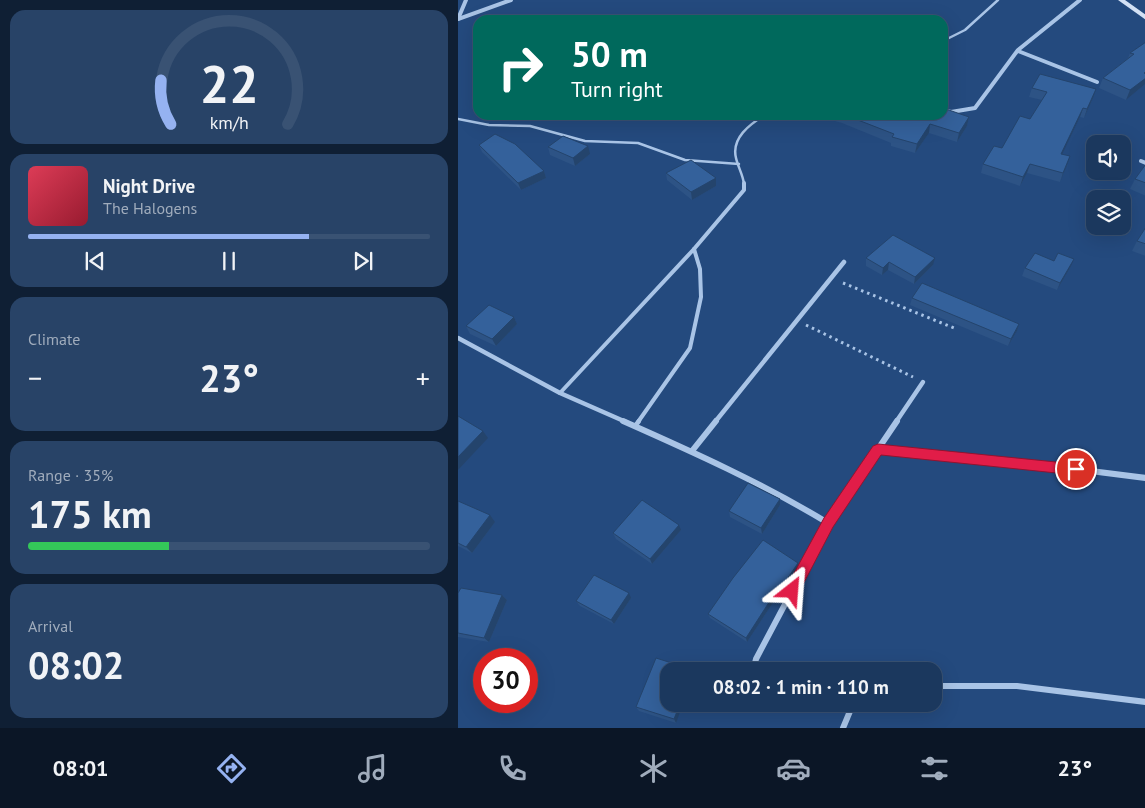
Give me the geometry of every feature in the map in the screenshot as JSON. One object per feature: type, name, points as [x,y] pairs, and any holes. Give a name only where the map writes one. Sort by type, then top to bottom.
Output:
[{"type":"street","points":[[458,19],[466,0]]},
{"type":"street","points":[[458,19],[512,0]]},
{"type":"street","points":[[948,111],[975,108],[1018,51],[1080,0]]},
{"type":"street","points":[[1121,0],[1146,18]]},
{"type":"street","points":[[1018,51],[1097,82]]},
{"type":"street","points":[[692,451],[844,262]]},
{"type":"street","points":[[458,338],[560,394],[692,451],[783,496],[828,522]]},
{"type":"street","points":[[755,662],[828,522],[923,382]]},
{"type":"street","points":[[878,450],[1059,467],[1146,478]]},
{"type":"street","points":[[942,686],[1017,686],[1146,702]]},
{"type":"street","points":[[843,728],[850,712]]},
{"type":"lane","points":[[948,38],[965,30],[998,0]]},
{"type":"lane","points":[[458,119],[489,125],[530,126],[585,140],[638,144],[656,148],[685,160],[739,164]]},
{"type":"lane","points":[[560,394],[694,249],[744,190],[745,179],[735,151],[741,134],[756,120]]},
{"type":"lane","points":[[635,426],[690,348],[698,322],[701,298],[700,269],[694,249]]},
{"type":"path","points":[[831,278],[954,328]]},
{"type":"path","points":[[796,321],[923,382]]},
{"type":"building","points":[[1146,42],[1146,72],[1144,73],[1146,78],[1130,90],[1103,78],[1134,54],[1130,53]]},
{"type":"building","points":[[1040,74],[1096,89],[1087,109],[1083,108],[1061,154],[1070,156],[1063,173],[1030,164],[1023,177],[983,164],[994,146],[1002,148],[1020,116],[1030,119],[1047,92],[1032,88]]},
{"type":"building","points":[[948,110],[969,117],[959,133],[930,124],[917,144],[892,137],[894,134],[858,120],[948,120]]},
{"type":"building","points":[[495,134],[515,144],[544,171],[518,183],[479,145]]},
{"type":"building","points":[[563,136],[588,146],[573,158],[548,147]]},
{"type":"building","points":[[691,160],[716,178],[691,192],[666,173]]},
{"type":"building","points":[[1146,164],[1146,183],[1135,179]]},
{"type":"building","points":[[1146,227],[1146,244],[1137,241]]},
{"type":"building","points":[[893,235],[935,258],[915,277],[889,262],[883,268],[866,258]]},
{"type":"building","points":[[1035,253],[1054,261],[1058,253],[1074,259],[1060,283],[1025,268]]},
{"type":"building","points":[[922,283],[1019,324],[1011,339],[912,298]]},
{"type":"building","points":[[489,305],[514,317],[492,339],[466,326]]},
{"type":"building","points":[[458,416],[483,431],[458,457]]},
{"type":"building","points":[[748,483],[780,499],[761,528],[729,511]]},
{"type":"building","points":[[642,500],[679,525],[650,559],[613,533]]},
{"type":"building","points":[[458,501],[490,515],[466,547],[458,543]]},
{"type":"building","points":[[763,540],[798,563],[777,594],[775,593],[746,638],[708,614]]},
{"type":"building","points":[[594,575],[629,593],[611,620],[576,601]]},
{"type":"building","points":[[461,588],[502,595],[484,638],[458,633],[458,593]]},
{"type":"building","points":[[656,658],[669,662],[660,662],[660,712],[677,712],[674,719],[636,707]]},
{"type":"route","points":[[792,591],[828,522],[878,450],[1076,469]]}]
